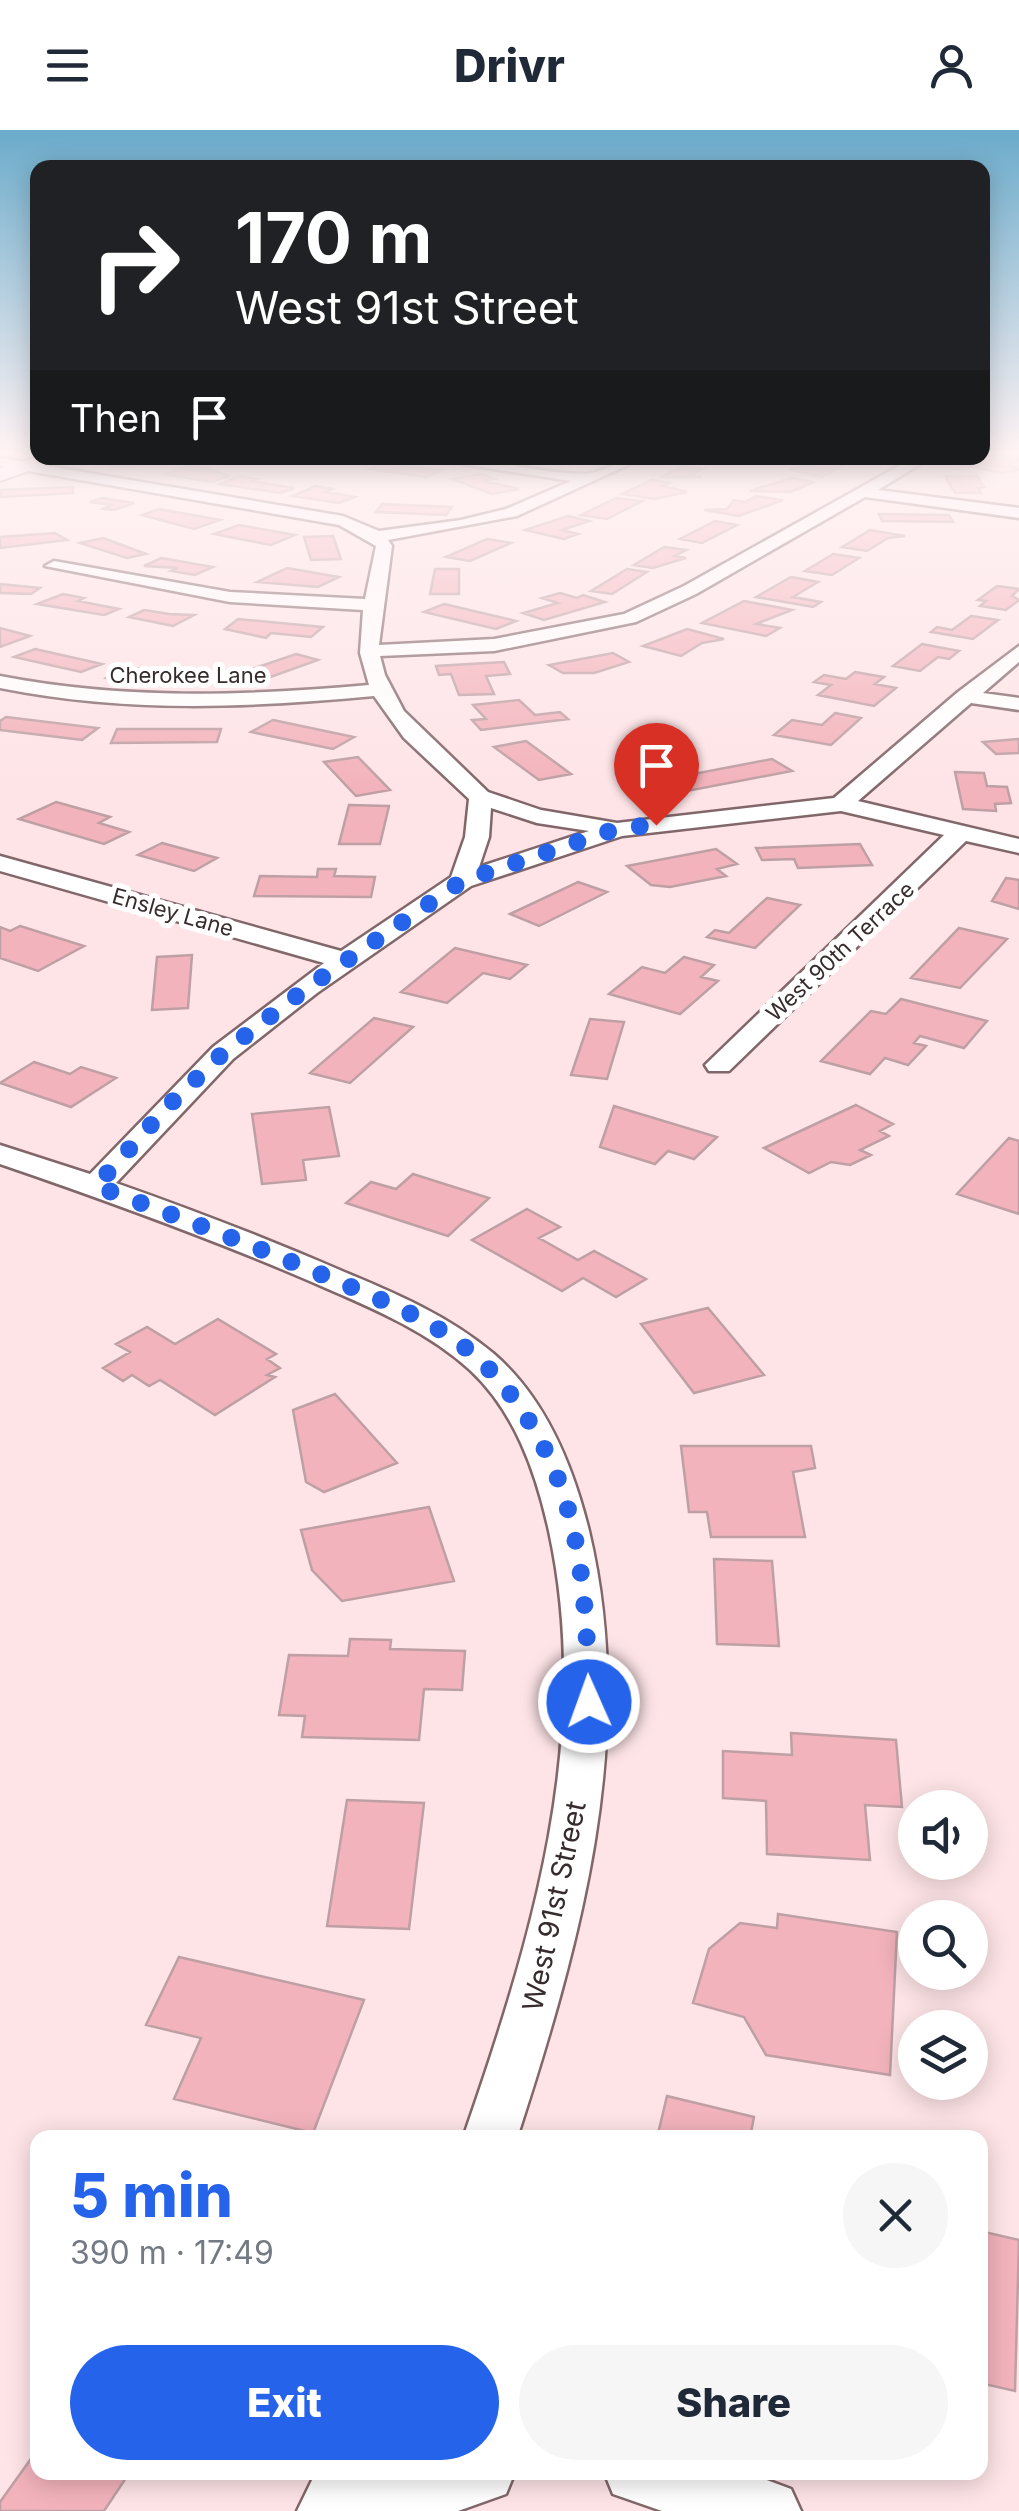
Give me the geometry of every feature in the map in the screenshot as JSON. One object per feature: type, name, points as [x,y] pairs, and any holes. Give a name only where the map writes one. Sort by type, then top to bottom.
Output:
[{"type":"street","points":[[382,562],[370,651],[378,690],[416,736],[480,797],[536,816],[619,828]]},
{"type":"street","points":[[370,651],[494,645],[629,618],[739,562]]},
{"type":"street","points":[[54,566],[230,597],[375,605]]},
{"type":"street","points":[[841,804],[1019,652]]},
{"type":"street","name":"Cherokee Lane","points":[[0,682],[80,698],[145,704],[223,704],[378,690]]},
{"type":"street","points":[[965,696],[1019,704]]},
{"type":"street","points":[[462,881],[477,837],[480,797]]},
{"type":"street","points":[[96,1186],[167,1107],[223,1053],[346,960],[462,881],[619,828],[841,804],[958,835],[1019,846]]},
{"type":"street","name":"West 90th Terrace","points":[[719,1065],[958,835]]},
{"type":"street","name":"Ensley Lane","points":[[0,864],[346,960]]},
{"type":"street","name":"West 91st Street","points":[[0,1154],[265,1249],[420,1317],[486,1366],[512,1395],[549,1458],[580,1571],[587,1619],[589,1702],[571,1850],[531,2020],[493,2130]]},
{"type":"street","points":[[330,2511],[346,2480]]},
{"type":"street","points":[[355,2511],[458,2480]]},
{"type":"street","points":[[662,2480],[769,2511]]},
{"type":"building","points":[[152,562],[185,562],[213,567],[195,575],[171,571],[178,568],[144,566]]},
{"type":"building","points":[[639,562],[672,562],[653,568],[634,565]]},
{"type":"building","points":[[820,562],[852,562],[832,575],[805,571]]},
{"type":"building","points":[[287,568],[339,577],[318,587],[257,582]]},
{"type":"building","points":[[435,569],[459,569],[459,594],[430,594]]},
{"type":"building","points":[[627,569],[647,572],[612,594],[591,591]]},
{"type":"building","points":[[791,577],[818,582],[793,597],[821,602],[813,607],[756,597]]},
{"type":"building","points":[[0,584],[40,588],[31,594],[0,593]]},
{"type":"building","points":[[997,586],[1019,589],[1012,596],[1019,600],[1006,610],[980,606],[986,601],[978,600]]},
{"type":"building","points":[[560,593],[605,602],[544,620],[523,613],[558,603],[542,598]]},
{"type":"building","points":[[63,594],[119,609],[104,615],[37,604]]},
{"type":"building","points":[[744,601],[792,610],[756,624],[780,628],[766,636],[702,623]]},
{"type":"building","points":[[444,604],[516,621],[496,629],[424,612]]},
{"type":"building","points":[[144,610],[194,615],[173,626],[129,617]]},
{"type":"building","points":[[971,616],[998,620],[973,639],[931,632],[937,627],[952,630]]},
{"type":"building","points":[[238,619],[323,627],[311,637],[271,633],[266,638],[225,629]]},
{"type":"building","points":[[0,628],[30,636],[0,647]]},
{"type":"building","points":[[687,629],[724,639],[702,643],[681,656],[643,646]]},
{"type":"building","points":[[922,644],[959,651],[949,659],[938,657],[920,671],[893,666]]},
{"type":"building","points":[[35,649],[102,664],[81,672],[14,657]]},
{"type":"building","points":[[613,653],[629,662],[594,673],[563,673],[549,665]]},
{"type":"building","points":[[296,654],[318,660],[251,684],[229,677]]},
{"type":"building","points":[[504,662],[510,674],[486,676],[494,694],[459,695],[451,674],[439,675],[436,666]]},
{"type":"building","points":[[118,667],[205,673],[194,684],[106,678]]},
{"type":"building","points":[[855,672],[884,677],[875,684],[896,688],[874,706],[818,695],[831,685],[814,682],[824,675],[846,679]]},
{"type":"building","points":[[519,700],[535,715],[560,712],[568,719],[481,730],[472,720],[486,719],[473,705]]},
{"type":"building","points":[[835,713],[861,718],[831,745],[774,735],[792,720],[822,725]]},
{"type":"building","points":[[6,717],[98,728],[82,740],[0,730],[0,721]]},
{"type":"building","points":[[273,720],[354,737],[333,749],[251,732]]},
{"type":"building","points":[[117,729],[221,729],[217,742],[111,743]]},
{"type":"building","points":[[1019,739],[1019,753],[996,754],[983,742]]},
{"type":"building","points":[[526,741],[571,774],[539,780],[494,747]]},
{"type":"building","points":[[358,757],[390,790],[356,796],[324,762]]},
{"type":"building","points":[[772,759],[792,771],[687,791],[667,779]]},
{"type":"building","points":[[955,772],[984,773],[987,786],[1007,787],[1011,803],[995,804],[996,811],[963,809]]},
{"type":"building","points":[[56,802],[110,817],[99,823],[129,832],[104,844],[19,819]]},
{"type":"building","points":[[349,805],[389,806],[380,844],[339,844]]},
{"type":"building","points":[[162,843],[217,858],[194,871],[138,855]]},
{"type":"building","points":[[860,844],[872,865],[798,868],[794,859],[762,860],[756,848]]},
{"type":"building","points":[[716,849],[737,864],[717,869],[726,876],[670,887],[651,885],[627,866]]},
{"type":"building","points":[[318,869],[336,869],[334,876],[375,877],[371,897],[254,896],[260,876],[317,877]]},
{"type":"building","points":[[1006,878],[1019,880],[1019,909],[992,901]]},
{"type":"building","points":[[578,882],[607,892],[539,926],[510,914]]},
{"type":"building","points":[[767,898],[800,905],[755,948],[707,937],[715,930],[729,933]]},
{"type":"building","points":[[20,926],[84,946],[38,971],[0,958],[0,927],[10,931]]},
{"type":"building","points":[[959,928],[1007,939],[960,988],[911,978]]},
{"type":"building","points":[[455,948],[527,965],[510,979],[483,973],[447,1003],[401,992]]},
{"type":"building","points":[[192,955],[188,1008],[152,1010],[157,957]]},
{"type":"building","points":[[684,957],[714,965],[701,977],[718,981],[680,1014],[609,994],[642,967],[665,973]]},
{"type":"building","points":[[901,999],[987,1021],[964,1048],[920,1036],[914,1043],[926,1046],[908,1065],[885,1058],[870,1074],[821,1061],[871,1011],[886,1014]]},
{"type":"building","points":[[374,1018],[413,1027],[350,1083],[310,1073]]},
{"type":"building","points":[[590,1019],[624,1022],[607,1079],[571,1075]]},
{"type":"building","points":[[34,1062],[70,1074],[81,1067],[116,1078],[71,1107],[0,1083]]},
{"type":"building","points":[[856,1105],[893,1124],[880,1131],[889,1136],[860,1150],[871,1155],[850,1165],[831,1162],[809,1173],[764,1148]]},
{"type":"building","points":[[614,1106],[717,1137],[694,1159],[668,1151],[655,1164],[600,1147]]},
{"type":"building","points":[[329,1107],[339,1156],[303,1160],[306,1180],[262,1184],[252,1114]]},
{"type":"building","points":[[1009,1138],[1019,1141],[1019,1214],[957,1194]]},
{"type":"building","points":[[413,1174],[489,1198],[448,1236],[346,1203],[371,1182],[396,1189]]},
{"type":"building","points":[[527,1209],[560,1227],[539,1238],[578,1260],[594,1251],[646,1279],[616,1297],[583,1278],[562,1291],[472,1240]]},
{"type":"building","points":[[708,1308],[764,1375],[694,1393],[641,1324]]},
{"type":"building","points":[[218,1319],[276,1354],[267,1359],[280,1368],[267,1375],[275,1377],[215,1415],[160,1380],[149,1386],[132,1375],[123,1381],[103,1368],[130,1352],[116,1344],[147,1327],[175,1344]]},
{"type":"building","points":[[335,1394],[397,1463],[324,1492],[306,1482],[293,1410]]},
{"type":"building","points":[[681,1446],[811,1446],[815,1468],[793,1472],[805,1537],[711,1537],[707,1512],[689,1512]]},
{"type":"building","points":[[429,1507],[454,1581],[342,1601],[312,1570],[301,1530]]},
{"type":"building","points":[[714,1559],[772,1561],[779,1646],[717,1644]]},
{"type":"building","points":[[350,1639],[391,1640],[390,1649],[465,1651],[462,1690],[424,1689],[419,1740],[302,1737],[305,1716],[279,1715],[289,1655],[348,1656]]},
{"type":"building","points":[[791,1733],[896,1740],[898,1807],[865,1805],[870,1860],[767,1854],[766,1801],[723,1798],[723,1751],[792,1755]]},
{"type":"building","points":[[347,1800],[424,1803],[409,1929],[327,1926]]},
{"type":"building","points":[[778,1914],[897,1932],[890,2075],[766,2055],[744,2017],[693,2003],[709,1949],[740,1923],[777,1928]]},
{"type":"building","points":[[179,1957],[364,2000],[314,2130],[174,2099],[201,2038],[146,2025]]},
{"type":"building","points":[[667,2096],[754,2117],[752,2130],[659,2130]]},
{"type":"building","points":[[988,2233],[1019,2240],[1015,2391],[988,2385]]},
{"type":"building","points":[[30,2460],[30,2480],[125,2480],[104,2511],[0,2511],[0,2502]]},
{"type":"route","points":[[589,1702],[587,1619],[568,1518],[549,1458],[512,1395],[486,1366],[420,1317],[265,1249],[96,1186],[167,1107],[223,1053],[272,1013],[438,896],[462,881],[547,850],[619,828],[656,825]]}]
